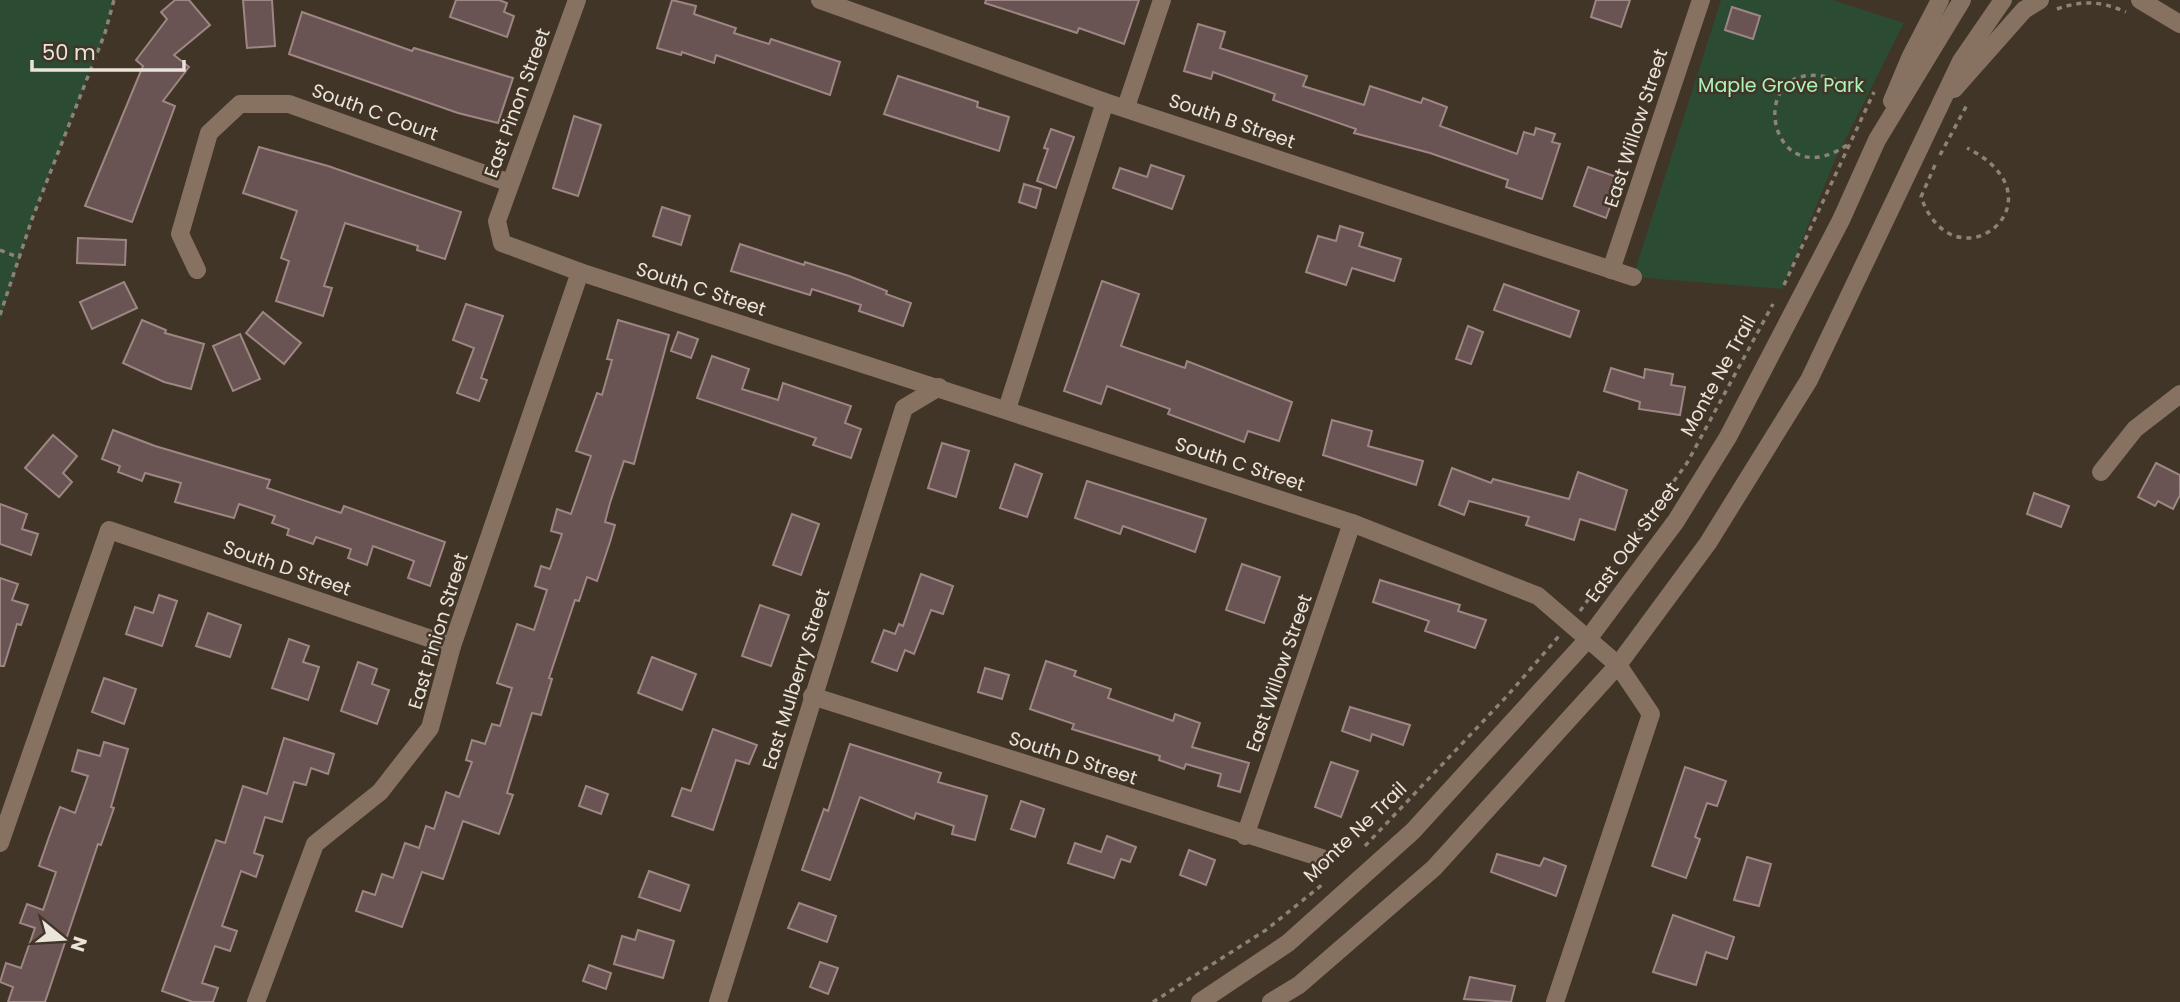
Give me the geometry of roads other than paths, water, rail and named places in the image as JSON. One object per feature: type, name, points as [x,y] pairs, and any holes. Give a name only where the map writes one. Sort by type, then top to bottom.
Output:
[{"type":"street","name":"East Pinon Street","points":[[497,221],[577,0]]},
{"type":"street","name":"South B Street","points":[[820,0],[1105,102],[1633,277]]},
{"type":"street","points":[[1126,107],[1162,0]]},
{"type":"street","name":"East Willow Street","points":[[1611,270],[1702,0]]},
{"type":"street","points":[[1877,141],[1910,58],[1940,0]]},
{"type":"street","name":"East Oak Street","points":[[1200,1002],[1288,943],[1413,831],[1588,639],[1676,521],[1728,437],[1841,220],[1877,141],[1962,0]]},
{"type":"street","points":[[1271,1002],[1299,985],[1434,869],[1618,665],[1708,543],[1809,380],[1961,61],[2003,0]]},
{"type":"street","points":[[1942,102],[2024,10],[2046,6]]},
{"type":"street","points":[[2136,7],[2180,24]]},
{"type":"street","points":[[1007,409],[1105,102]]},
{"type":"street","name":"South C Court","points":[[197,270],[180,234],[209,134],[240,104],[289,104],[510,183]]},
{"type":"street","name":"South C Street","points":[[497,221],[502,243],[580,272],[1352,523],[1538,596],[1618,665],[1651,715],[1555,1002]]},
{"type":"street","name":"East Pinion Street","points":[[256,1002],[315,844],[380,792],[430,728],[452,646],[580,272]]},
{"type":"street","name":"East Mulberry Street","points":[[718,1002],[904,408],[939,387]]},
{"type":"street","points":[[2101,472],[2135,429],[2180,394]]},
{"type":"street","name":"East Willow Street","points":[[1245,836],[1352,523]]},
{"type":"street","name":"South D Street","points":[[0,843],[109,530],[452,646]]},
{"type":"street","name":"South D Street","points":[[812,696],[1245,836],[1322,858]]},
{"type":"park label","name":"Maple Grove Park","points":[[1781,85]]}]
